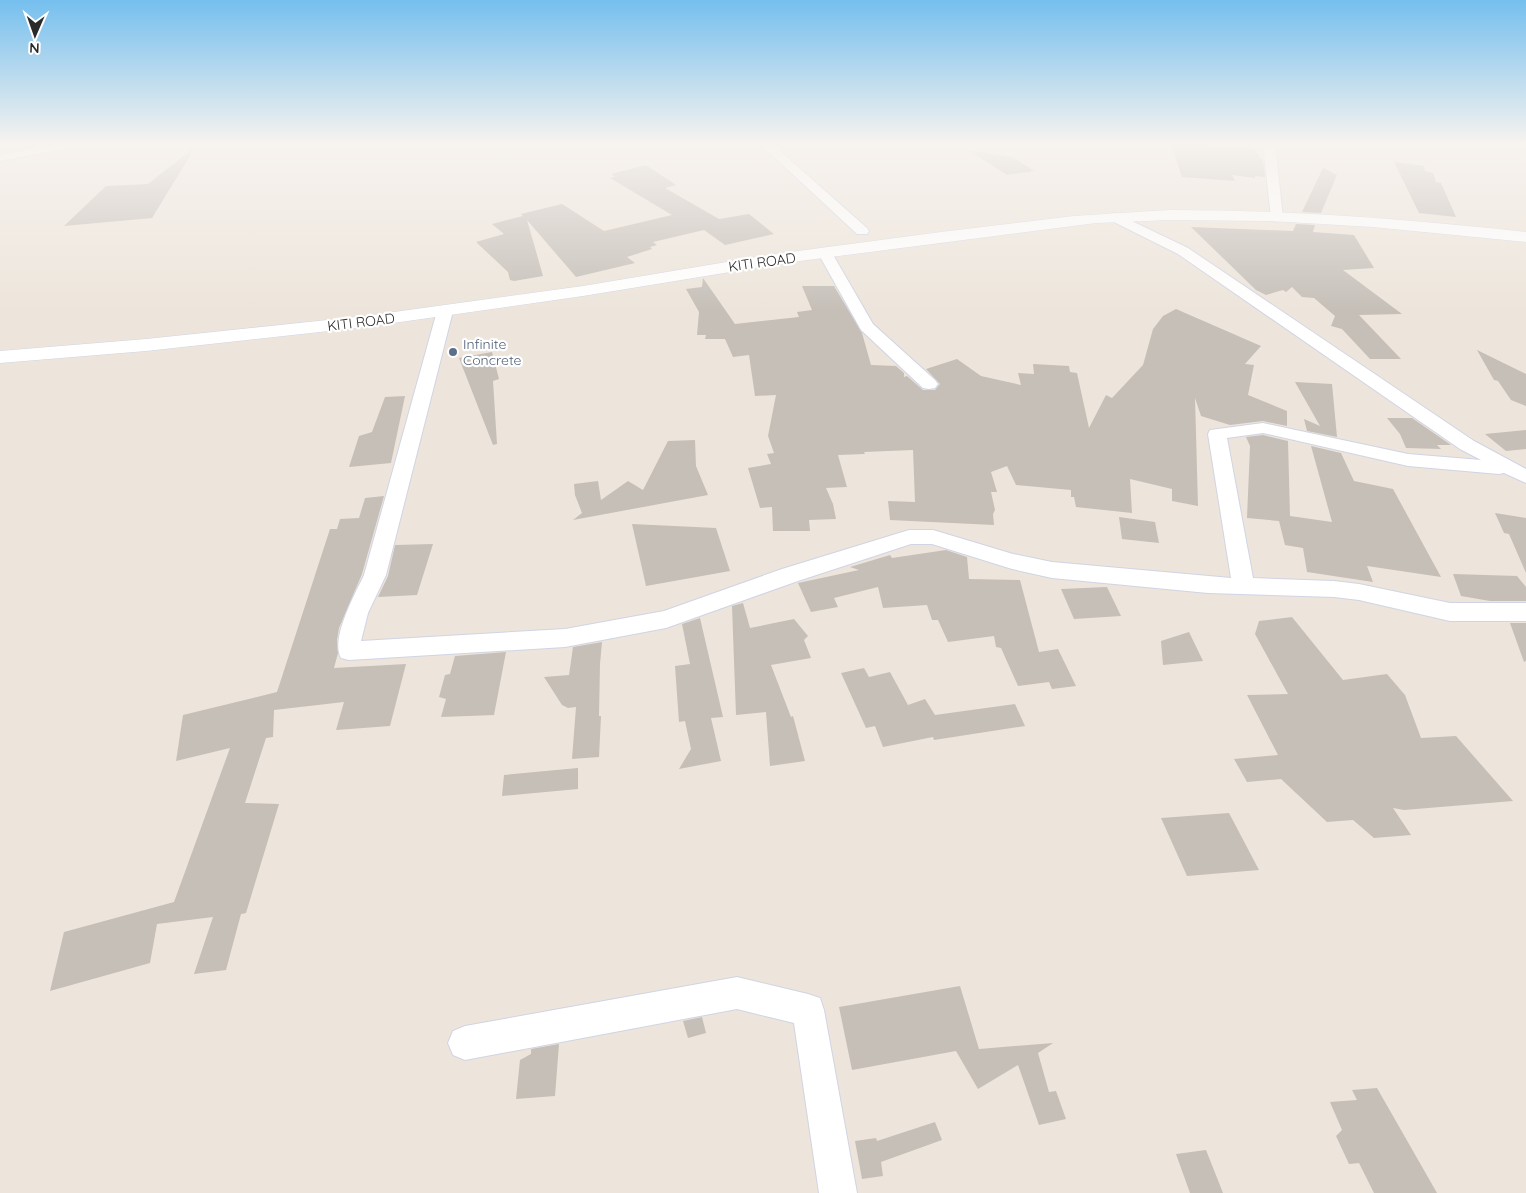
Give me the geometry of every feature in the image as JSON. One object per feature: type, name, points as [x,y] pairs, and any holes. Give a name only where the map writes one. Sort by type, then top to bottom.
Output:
[{"type":"street","points":[[827,200],[862,231]]},
{"type":"street","points":[[1275,200],[1277,218]]},
{"type":"street","name":"KITI ROAD","points":[[0,357],[190,341],[446,311],[825,253],[1116,217],[1214,216],[1277,218],[1388,224],[1526,237]]},
{"type":"street","points":[[1116,217],[1183,250],[1466,445],[1526,478]]},
{"type":"street","points":[[825,253],[867,327],[929,384]]},
{"type":"street","points":[[446,311],[375,575],[357,613],[355,626],[348,642],[349,651],[565,638],[666,619],[790,575],[880,548],[909,537],[933,537],[1012,561],[1052,570],[1168,582],[1334,589],[1359,592],[1450,612],[1526,612]]},
{"type":"street","points":[[1244,586],[1217,434],[1263,428],[1408,460],[1508,468]]},
{"type":"street","points":[[465,1043],[737,993],[808,1010],[838,1193]]},
{"type":"building","points":[[92,200],[163,200],[152,218],[64,226]]},
{"type":"building","points":[[646,200],[685,200],[719,219],[749,214],[774,234],[725,245],[704,230],[653,242],[657,245],[650,247],[652,249],[627,257],[635,263],[576,277],[527,220],[543,276],[514,281],[510,280],[508,272],[476,242],[504,234],[492,224],[523,216],[521,214],[562,204],[604,231],[672,215]]},
{"type":"building","points":[[1308,200],[1327,200],[1321,213],[1302,212]]},
{"type":"building","points":[[1412,200],[1448,200],[1456,217],[1419,213]]},
{"type":"building","points":[[1296,224],[1315,225],[1313,232],[1354,235],[1374,268],[1343,270],[1402,314],[1359,315],[1401,359],[1370,359],[1342,329],[1331,326],[1335,316],[1314,298],[1302,297],[1292,287],[1286,292],[1283,290],[1266,295],[1256,290],[1191,227],[1293,231]]},
{"type":"building","points":[[703,278],[735,324],[799,317],[797,312],[812,310],[802,286],[834,286],[862,333],[871,365],[896,366],[904,373],[904,377],[907,376],[923,390],[935,390],[940,384],[926,369],[957,359],[981,376],[1021,385],[1018,373],[1034,374],[1033,364],[1069,366],[1070,372],[1077,373],[1089,428],[1106,395],[1112,398],[1143,365],[1153,329],[1163,316],[1176,309],[1261,346],[1245,364],[1254,365],[1248,395],[1287,411],[1287,426],[1263,421],[1230,425],[1201,416],[1195,398],[1198,506],[1172,501],[1172,489],[1130,479],[1132,513],[1076,507],[1074,497],[1071,497],[1071,490],[1016,485],[1007,466],[991,472],[997,492],[991,492],[995,510],[993,514],[994,525],[890,520],[888,501],[915,502],[913,450],[838,455],[847,487],[826,488],[833,504],[836,519],[809,520],[810,531],[773,531],[772,507],[760,508],[748,468],[771,464],[767,454],[774,453],[768,436],[776,395],[755,396],[749,355],[733,357],[725,339],[705,339],[706,335],[697,335],[699,312],[686,289],[702,287]]},
{"type":"building","points":[[1477,350],[1526,374],[1526,406],[1511,400],[1498,381],[1494,380]]},
{"type":"building","points":[[492,352],[499,379],[493,381],[497,444],[493,445],[459,358]]},
{"type":"building","points":[[1295,382],[1332,384],[1337,437],[1307,431],[1304,419],[1320,426]]},
{"type":"building","points":[[405,396],[391,463],[349,467],[359,436],[372,432],[385,397]]},
{"type":"building","points":[[1387,418],[1412,418],[1451,445],[1437,445],[1441,449],[1406,448],[1400,434]]},
{"type":"building","points":[[1526,430],[1526,449],[1506,451],[1485,434]]},
{"type":"building","points":[[1263,435],[1288,441],[1290,516],[1332,522],[1311,446],[1341,453],[1354,481],[1393,489],[1441,577],[1367,566],[1373,582],[1307,572],[1303,548],[1285,545],[1279,521],[1247,518],[1250,446],[1246,437]]},
{"type":"building","points":[[695,440],[696,466],[708,495],[573,520],[582,513],[575,495],[574,484],[598,481],[601,500],[628,481],[643,490],[668,441]]},
{"type":"building","points":[[384,496],[362,574],[339,628],[337,640],[338,653],[334,668],[406,664],[390,726],[336,730],[344,702],[274,710],[273,737],[266,738],[245,803],[279,804],[246,913],[241,914],[226,970],[194,974],[213,917],[157,924],[150,963],[50,991],[64,932],[174,902],[230,748],[176,761],[183,715],[277,692],[330,529],[337,529],[340,519],[359,518],[365,498]]},
{"type":"building","points":[[1495,513],[1526,518],[1526,573],[1509,534],[1504,533]]},
{"type":"building","points":[[1119,517],[1155,522],[1159,543],[1122,539]]},
{"type":"building","points":[[632,524],[716,528],[730,571],[646,586]]},
{"type":"building","points":[[433,544],[417,595],[378,597],[388,576],[395,545]]},
{"type":"building","points":[[946,550],[967,557],[969,579],[1020,580],[1039,652],[1058,649],[1076,686],[1052,689],[1049,682],[1018,686],[1001,648],[996,647],[994,636],[948,642],[938,620],[932,620],[927,605],[883,608],[878,587],[834,598],[838,607],[811,612],[798,583],[859,570],[850,567],[890,555],[892,558]]},
{"type":"building","points":[[1453,574],[1517,576],[1526,587],[1526,601],[1490,601],[1461,596]]},
{"type":"building","points":[[1107,587],[1121,616],[1074,619],[1061,589]]},
{"type":"building","points":[[743,603],[750,628],[794,619],[808,636],[804,640],[811,658],[771,665],[791,717],[793,716],[805,761],[770,766],[766,712],[736,715],[732,606]]},
{"type":"building","points":[[1292,617],[1343,680],[1387,674],[1405,695],[1421,738],[1456,736],[1513,801],[1404,810],[1393,808],[1411,835],[1374,838],[1353,820],[1327,822],[1281,779],[1247,782],[1234,759],[1278,755],[1247,695],[1288,694],[1255,634],[1259,621]]},
{"type":"building","points":[[700,618],[723,717],[711,718],[721,761],[679,769],[691,749],[685,721],[679,722],[675,666],[690,664],[682,624]]},
{"type":"building","points":[[1510,623],[1526,623],[1526,661],[1524,662]]},
{"type":"building","points":[[1189,632],[1203,661],[1163,665],[1161,641]]},
{"type":"building","points":[[602,642],[599,757],[572,759],[576,707],[568,708],[562,705],[544,677],[569,675],[573,647]]},
{"type":"building","points":[[506,652],[494,715],[441,717],[446,699],[439,697],[445,675],[450,674],[455,656]]},
{"type":"building","points":[[864,668],[869,677],[890,672],[908,705],[925,699],[935,715],[1015,704],[1025,726],[934,740],[933,737],[883,747],[875,726],[866,728],[841,673]]},
{"type":"building","points":[[578,768],[578,789],[502,796],[504,775]]},
{"type":"building","points":[[1229,813],[1259,870],[1187,876],[1161,818]]},
{"type":"building","points":[[960,986],[979,1049],[1053,1043],[1038,1053],[1049,1092],[1056,1091],[1066,1119],[1039,1125],[1018,1065],[978,1089],[956,1051],[852,1070],[839,1007]]},
{"type":"building","points":[[702,1017],[706,1033],[688,1038],[683,1021]]},
{"type":"building","points":[[559,1044],[555,1096],[516,1099],[520,1060],[531,1054],[531,1049]]},
{"type":"building","points":[[1377,1088],[1437,1193],[1374,1193],[1359,1163],[1349,1164],[1336,1136],[1342,1130],[1330,1102],[1357,1100],[1352,1090]]},
{"type":"building","points":[[935,1122],[942,1140],[881,1162],[883,1176],[862,1179],[855,1141],[876,1138],[877,1141]]},
{"type":"building","points":[[1206,1150],[1223,1193],[1190,1193],[1176,1154]]},
{"type":"place","name":"Infinite Concrete","points":[[453,352]]}]
